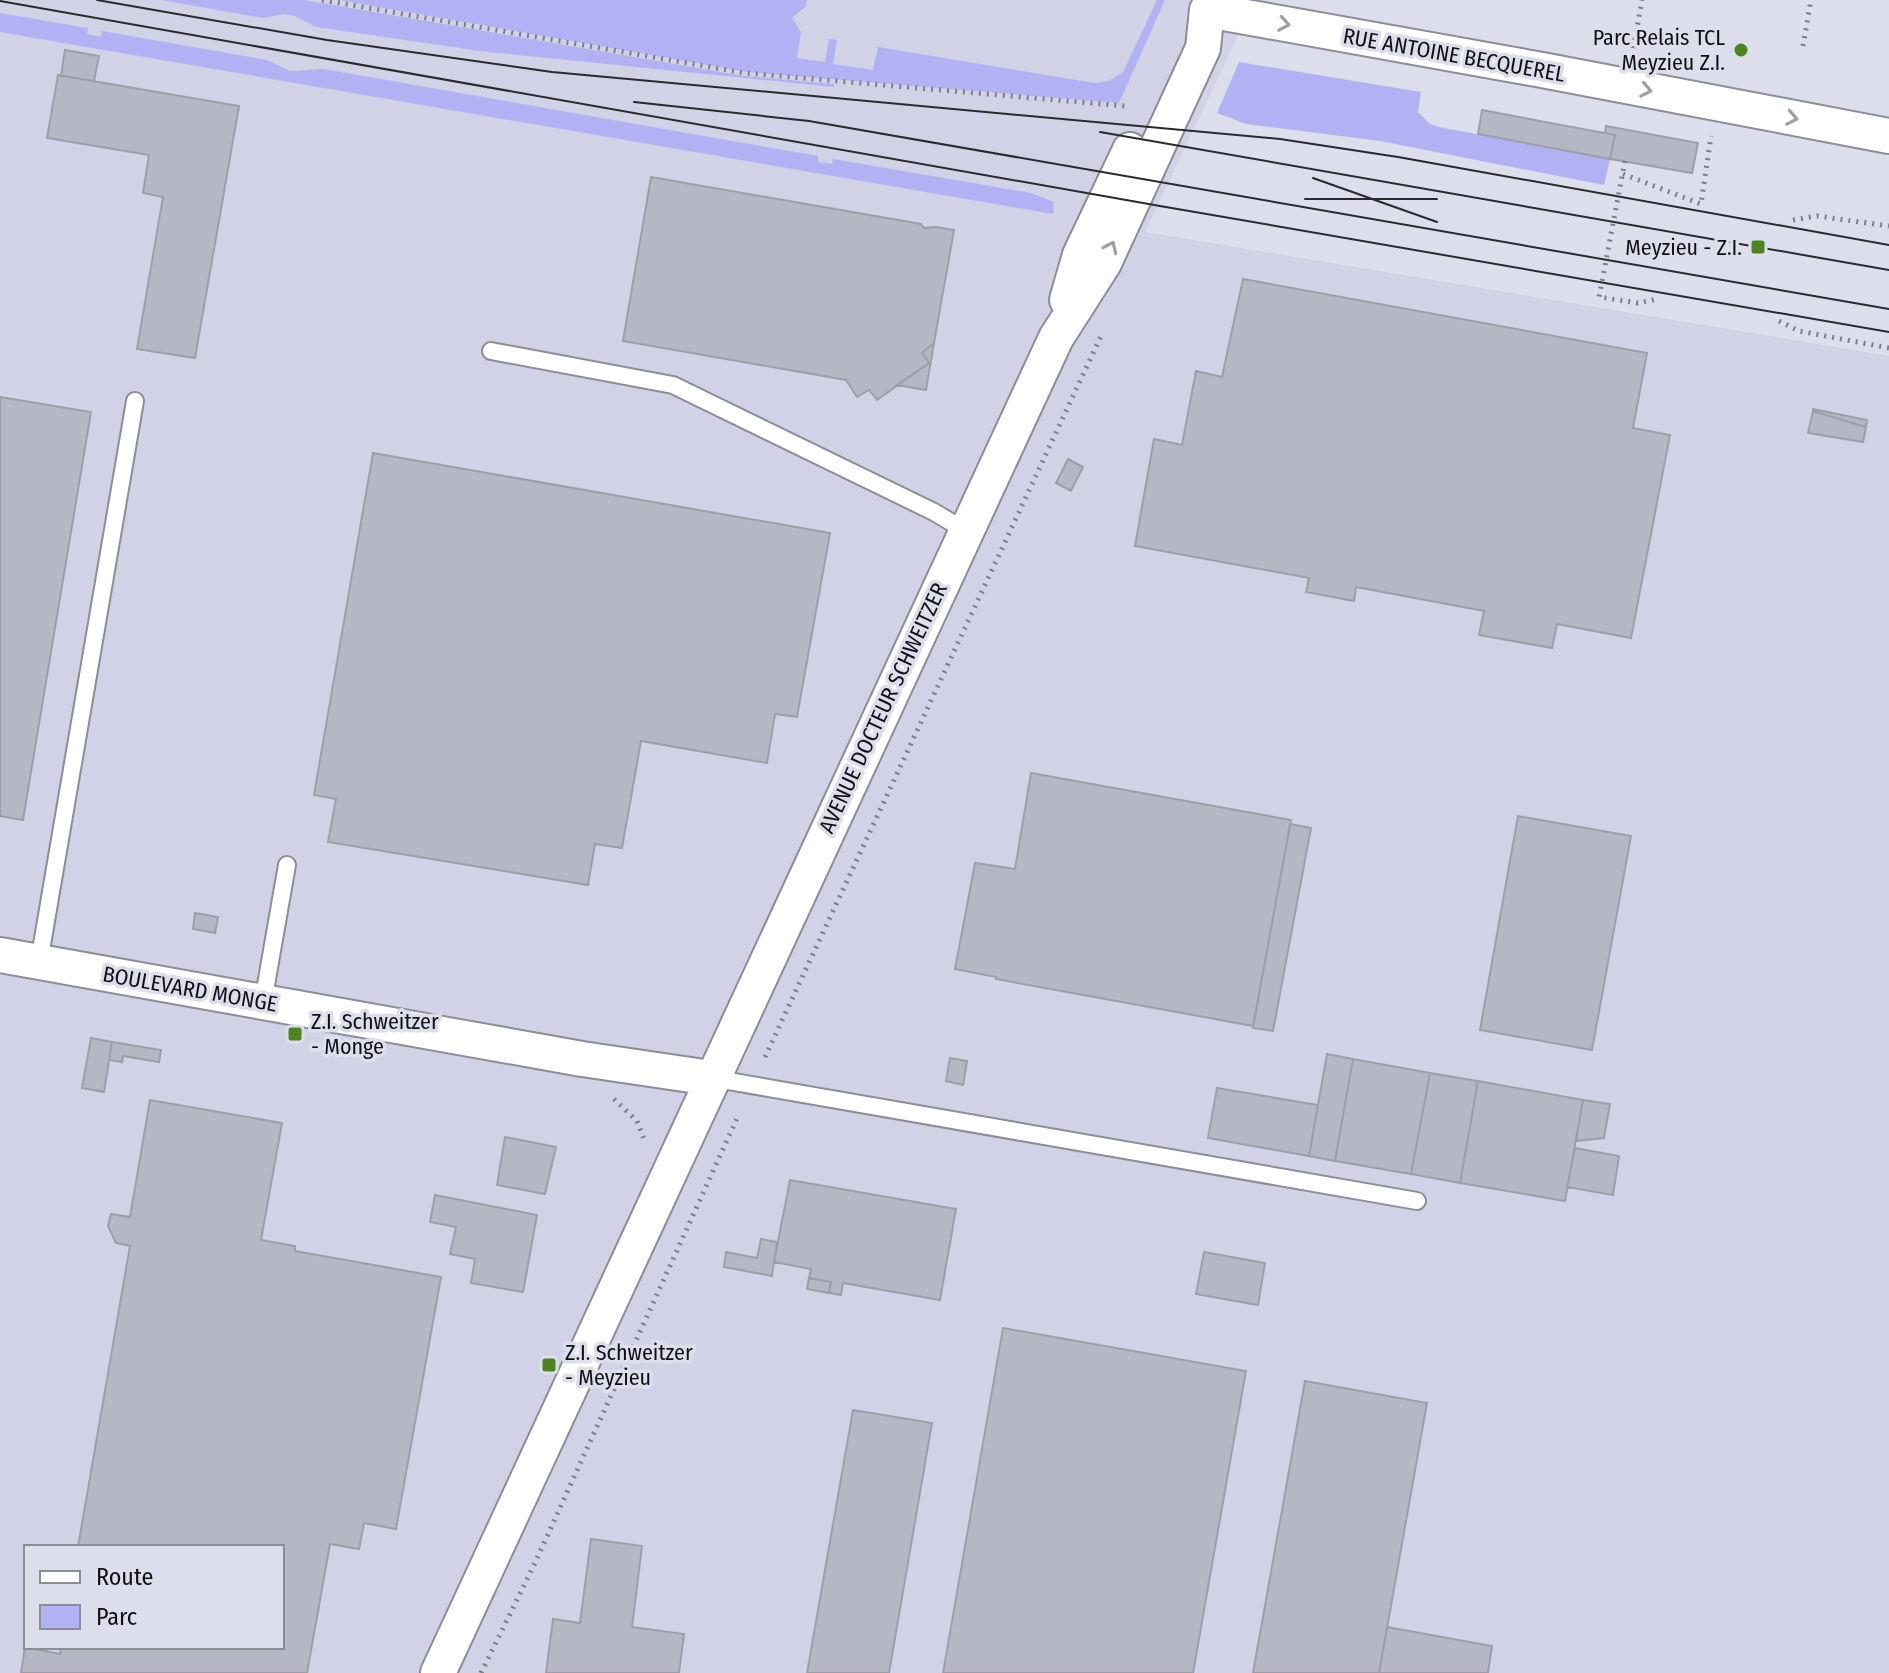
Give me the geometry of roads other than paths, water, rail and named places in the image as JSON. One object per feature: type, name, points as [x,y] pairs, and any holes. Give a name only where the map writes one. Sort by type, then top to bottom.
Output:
[{"type":"street","name":"RUE ANTOINE BECQUEREL","points":[[1210,5],[1889,136]]},
{"type":"street","name":"AVENUE DOCTEUR SCHWEITZER","points":[[438,1673],[1056,338],[1080,255],[1182,41],[1210,5]]},
{"type":"street","name":"BOULEVARD MONGE","points":[[0,955],[582,1059],[711,1078]]},
{"type":"lane","points":[[491,351],[673,385],[934,512],[966,531]]},
{"type":"lane","points":[[39,962],[135,401]]},
{"type":"lane","points":[[263,1002],[287,865]]},
{"type":"lane","points":[[711,1078],[1417,1201]]},
{"type":"tram line","points":[[97,0],[327,40],[552,72],[1280,139],[1398,157],[1889,245]]},
{"type":"tram line","points":[[0,1],[1889,332]]},
{"type":"tram line","points":[[634,102],[809,121],[1889,309]]},
{"type":"tram line","points":[[1100,132],[1889,270]]},
{"type":"tram line","points":[[1313,178],[1437,222]]},
{"type":"tram line","points":[[1305,199],[1437,199]]},
{"type":"place","name":"Parc Relais TCL Meyzieu Z.I.","points":[[1741,50]]},
{"type":"place","name":"Meyzieu - Z.I.","points":[[1758,247]]},
{"type":"place","name":"Z.I. Schweitzer - Monge","points":[[295,1034]]},
{"type":"place","name":"Z.I. Schweitzer - Meyzieu","points":[[549,1365]]}]
